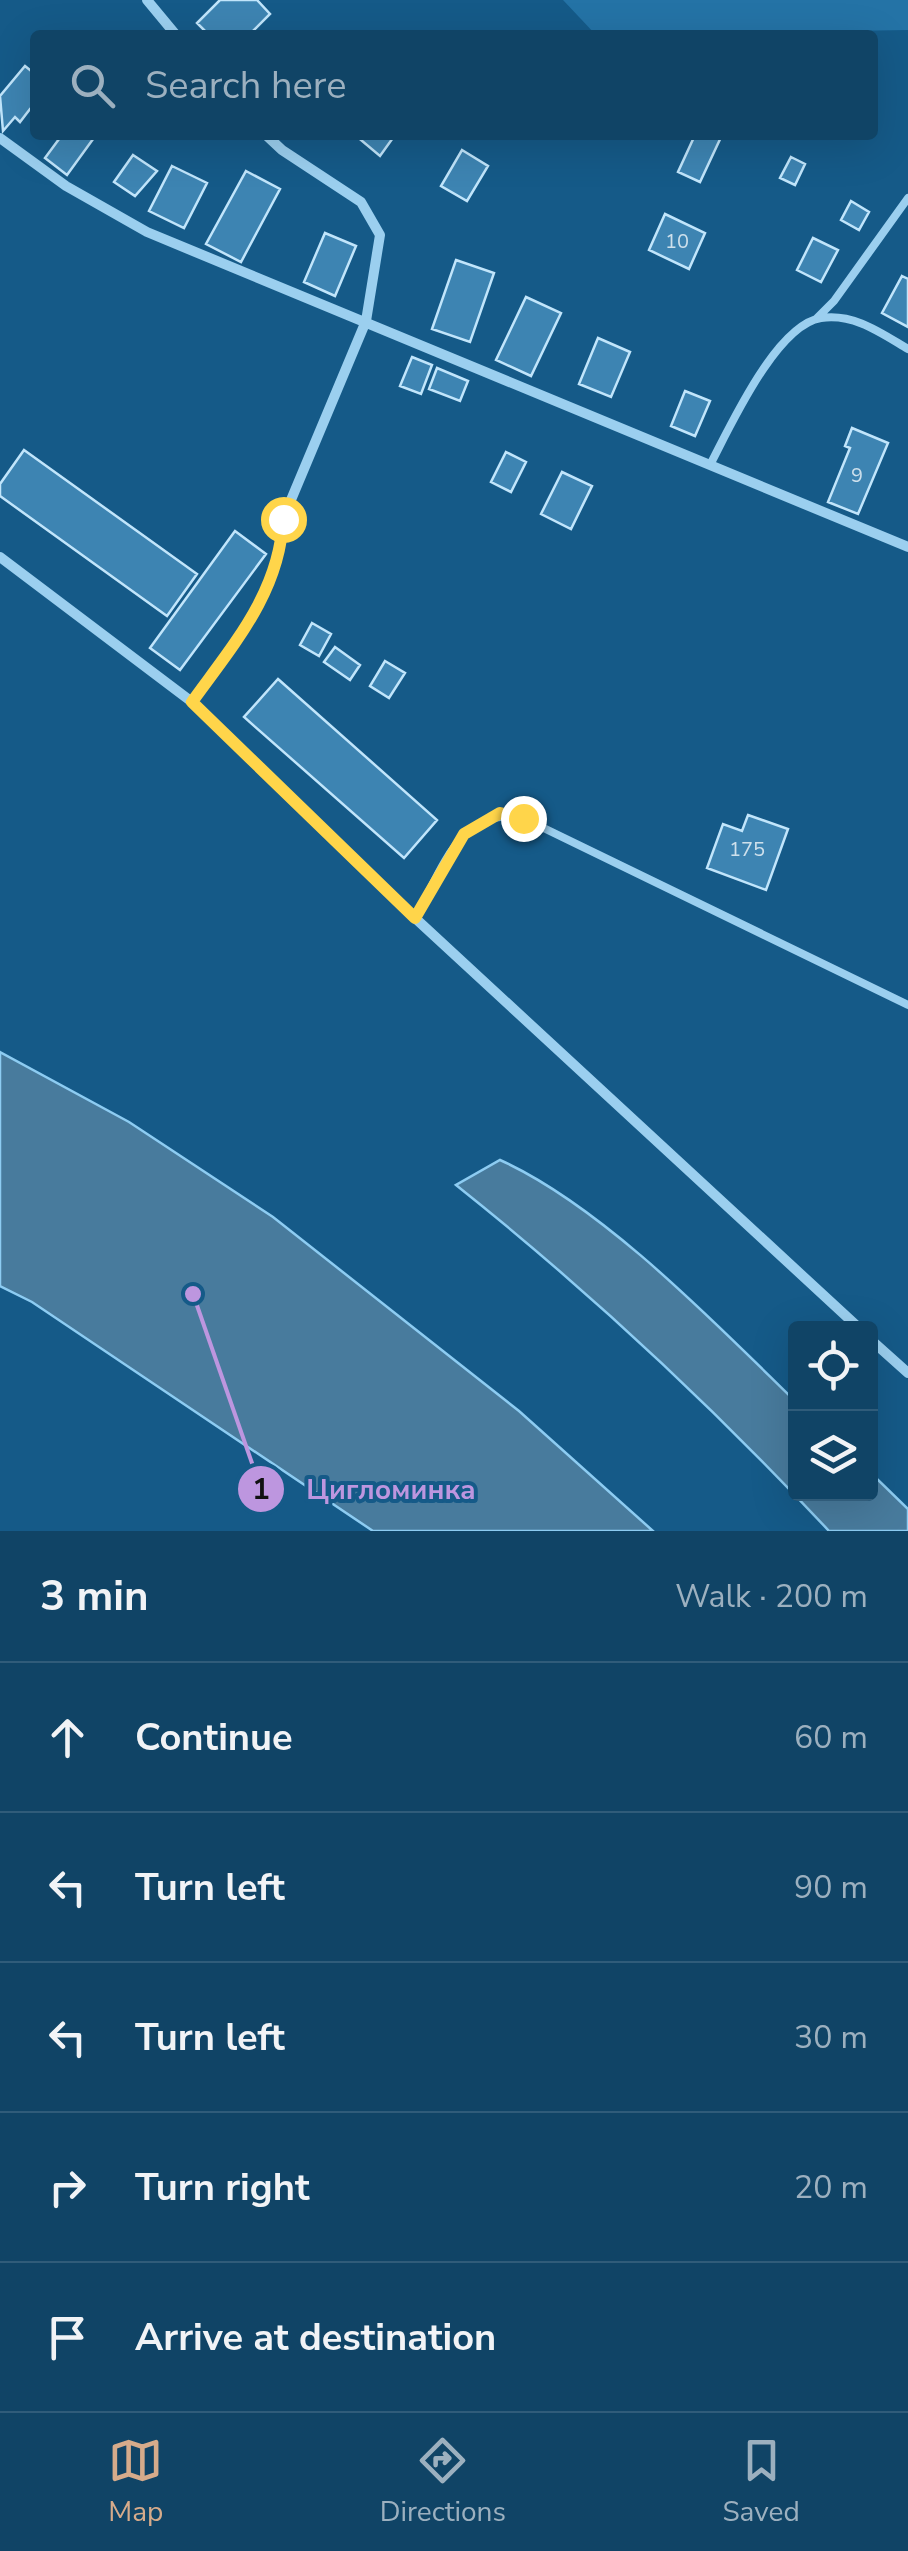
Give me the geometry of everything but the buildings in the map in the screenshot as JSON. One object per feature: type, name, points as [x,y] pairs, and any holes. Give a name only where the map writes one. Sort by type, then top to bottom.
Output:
[{"type":"street","points":[[147,0],[172,30]]},
{"type":"street","points":[[0,138],[66,186],[146,232],[908,548]]},
{"type":"street","points":[[192,702],[257,612],[282,551],[283,519],[366,321],[380,235],[361,202],[273,140]]},
{"type":"street","points":[[0,557],[192,702],[415,918],[850,1321]]},
{"type":"street","points":[[878,1346],[908,1373]]},
{"type":"lane","points":[[710,464],[735,414],[785,340],[834,301],[908,198]]},
{"type":"lane","points":[[816,318],[862,322],[908,348]]},
{"type":"lane","points":[[415,918],[464,834],[500,813],[523,818],[908,1004]]},
{"type":"shaded area","points":[[563,0],[908,0],[908,30],[591,30]]},
{"type":"shaded area","points":[[0,1052],[129,1122],[273,1217],[519,1411],[653,1531],[373,1531],[32,1302],[0,1286]]},
{"type":"shaded area","points":[[500,1160],[578,1206],[693,1302],[788,1394],[788,1489],[649,1351],[456,1185]]},
{"type":"shaded area","points":[[878,1480],[908,1509],[908,1531],[829,1531],[800,1501],[878,1501]]},
{"type":"place","name":"Цигломинка","points":[[193,1294]]},
{"type":"route","points":[[283,519],[282,551],[257,612],[192,702],[415,918],[464,834],[474,824],[500,813],[523,818]]}]
